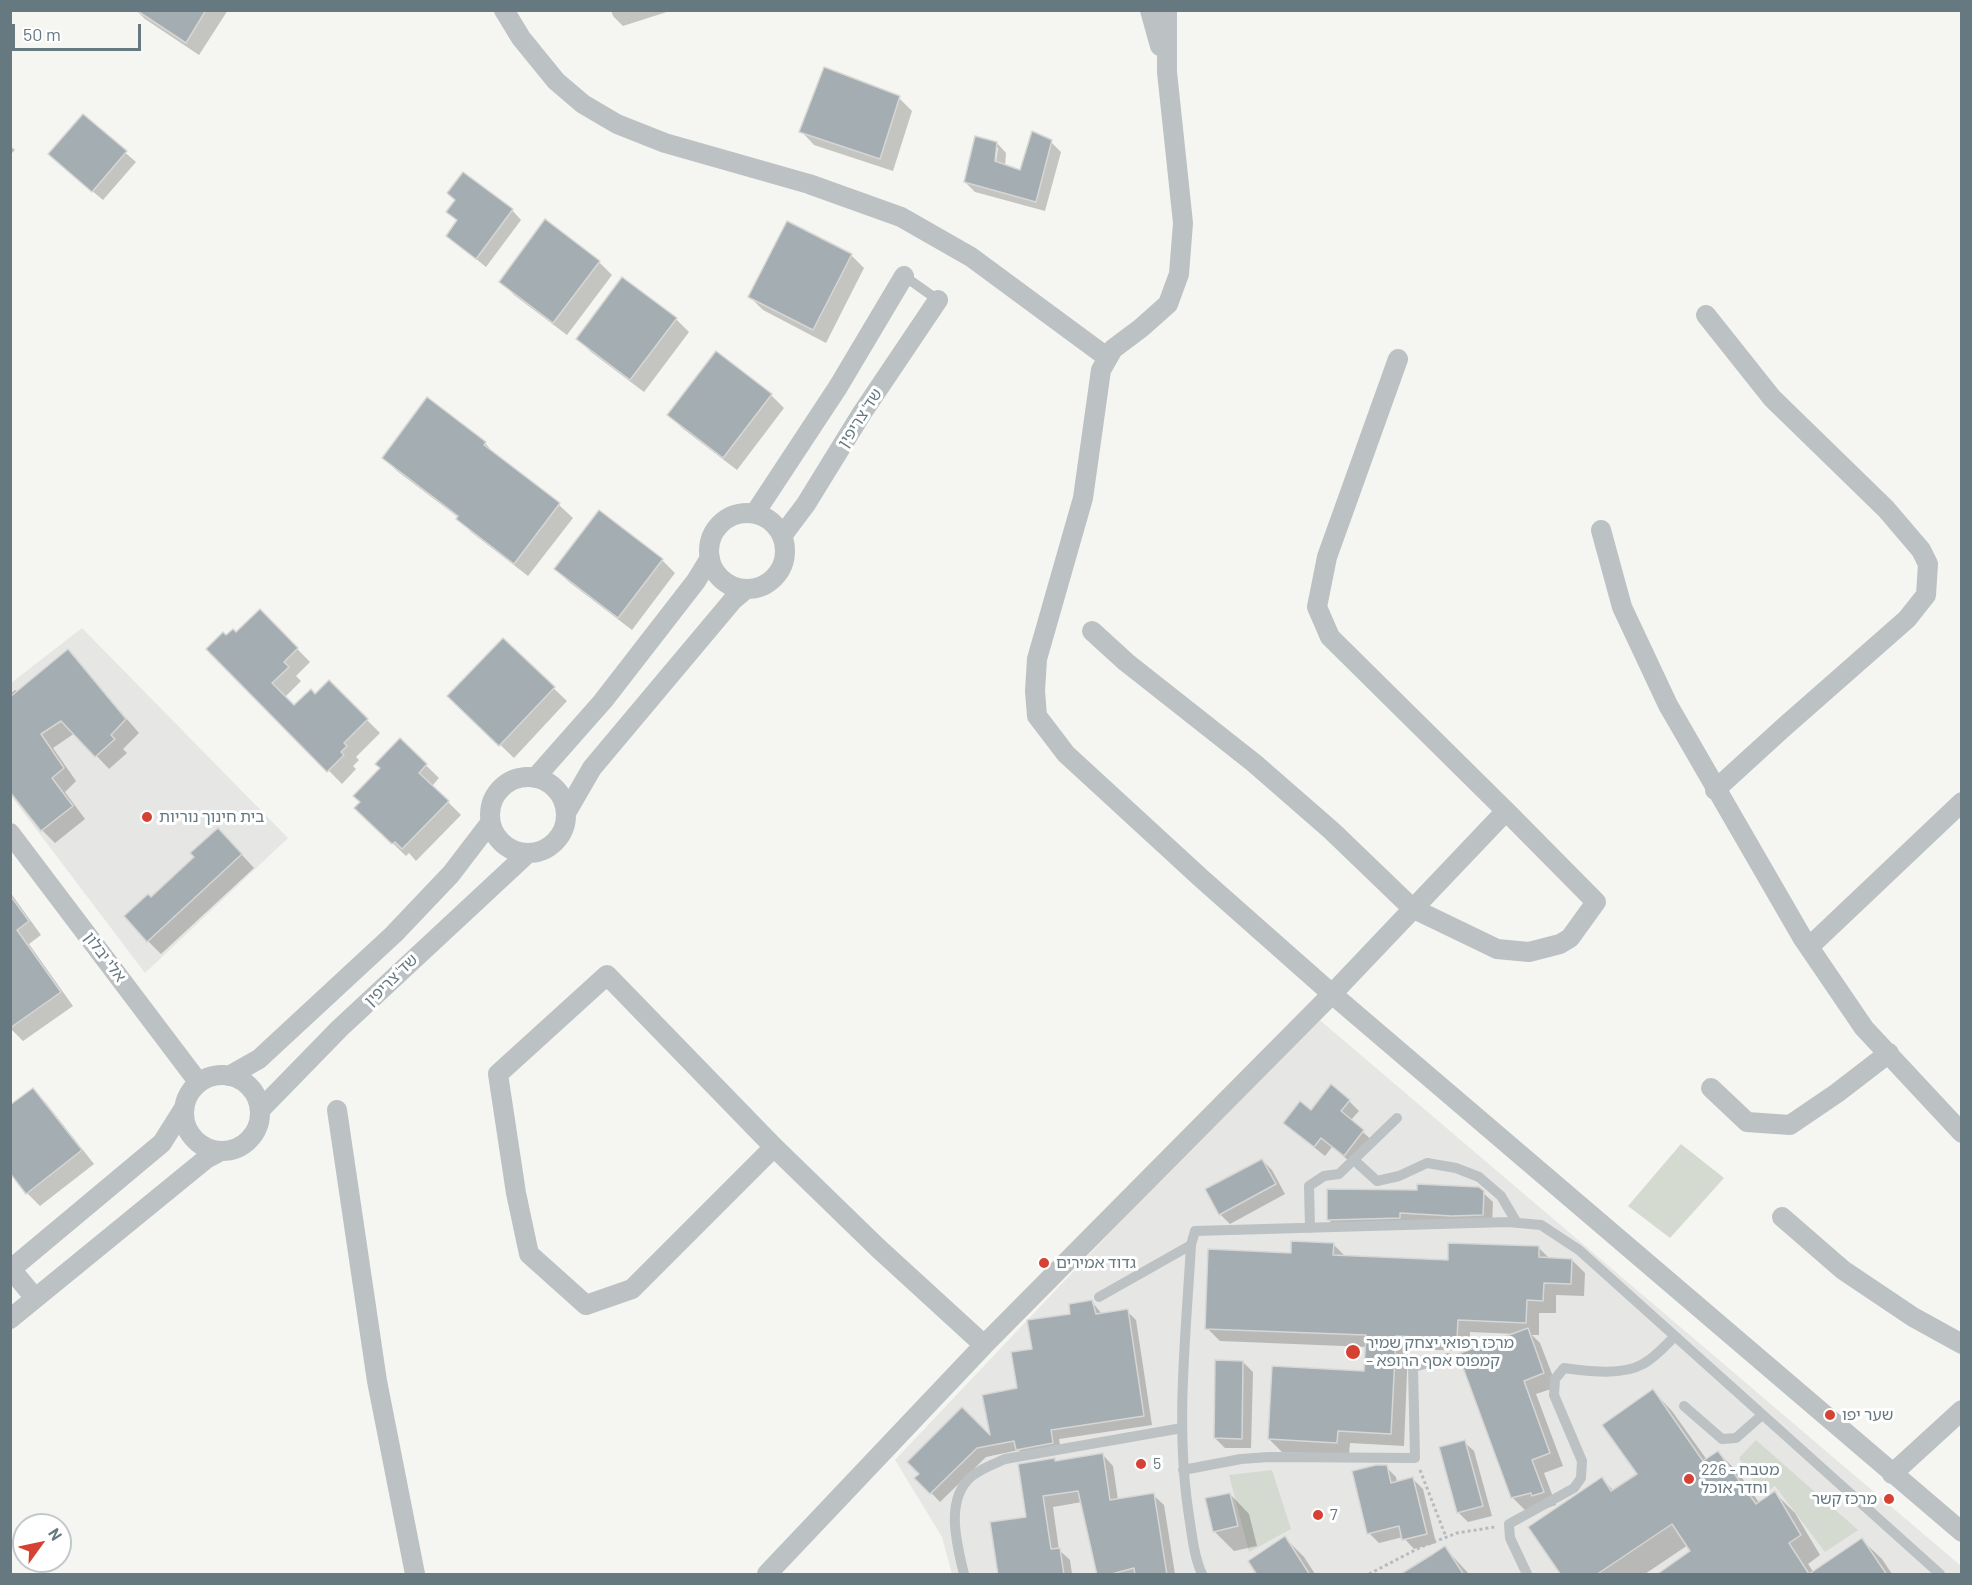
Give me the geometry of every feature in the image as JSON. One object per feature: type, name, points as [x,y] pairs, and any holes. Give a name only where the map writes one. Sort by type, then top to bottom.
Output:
[{"type":"street","points":[[504,10],[521,38],[556,81],[583,104],[617,124],[665,143],[809,184],[901,217],[971,257],[1107,358]]},
{"type":"street","points":[[1150,10],[1167,72]]},
{"type":"street","points":[[1167,10],[1167,72],[1184,223],[1179,274],[1168,304],[1113,350],[1101,370],[1083,498],[1037,659],[1036,716],[1066,754],[1332,994],[1962,1532]]},
{"type":"street","points":[[754,513],[838,387],[904,276]]},
{"type":"street","name":"שד' צריפין","points":[[782,536],[806,504],[862,413],[938,300]]},
{"type":"street","points":[[1706,315],[1772,398],[1886,509],[1921,550],[1928,564],[1926,595],[1907,619],[1715,790]]},
{"type":"street","points":[[1092,632],[1126,662],[1254,763],[1332,831],[1412,908],[1497,949],[1529,952],[1560,944],[1570,938],[1596,902],[1330,637],[1317,607],[1327,557],[1398,359]]},
{"type":"street","points":[[754,513],[766,517],[776,525],[782,536],[785,548],[784,560],[779,572],[771,581],[759,587],[747,589],[723,580],[715,570],[710,558],[713,534],[720,523],[731,516],[754,513]]},
{"type":"street","points":[[1601,530],[1622,607],[1668,705],[1715,790],[1809,947],[1864,1028],[1962,1133]]},
{"type":"street","points":[[535,778],[603,701],[696,581],[710,558]]},
{"type":"street","points":[[566,813],[592,768],[733,600],[747,589]]},
{"type":"street","points":[[522,778],[535,778],[546,782],[556,790],[566,813],[565,825],[551,846],[539,852],[527,854],[503,845],[495,835],[490,823],[490,810],[501,788],[511,781],[522,778]]},
{"type":"street","points":[[1809,947],[1962,802]]},
{"type":"street","points":[[766,1575],[984,1345],[1332,994],[1506,811]]},
{"type":"street","name":"שד' צריפין","points":[[229,1076],[258,1059],[394,934],[451,874],[490,823]]},
{"type":"street","name":"אלי יבלון","points":[[10,833],[199,1083]]},
{"type":"street","name":"שד' צריפין","points":[[260,1110],[340,1028],[527,854]]},
{"type":"street","points":[[774,1147],[632,1289],[586,1305],[529,1254],[516,1194],[498,1074],[607,975],[774,1147],[878,1248],[984,1345]]},
{"type":"street","points":[[1712,1088],[1747,1122],[1790,1125],[1889,1053]]},
{"type":"street","points":[[10,1319],[206,1159],[221,1151],[234,1149],[249,1139],[259,1122],[260,1110],[257,1098],[250,1088],[240,1080],[229,1076],[217,1075],[199,1083],[188,1096],[184,1108],[162,1143],[11,1269],[35,1298]]},
{"type":"street","points":[[184,1108],[184,1120],[189,1132],[198,1142],[208,1148],[221,1151]]},
{"type":"street","points":[[337,1110],[376,1381],[415,1575]]},
{"type":"street","points":[[1782,1216],[1843,1270],[1913,1317],[1962,1344]]},
{"type":"street","points":[[1892,1474],[1962,1410]]},
{"type":"lane","points":[[904,276],[938,300]]},
{"type":"lane","points":[[1310,1228],[1309,1186],[1324,1176],[1339,1174],[1397,1118]]},
{"type":"lane","points":[[1354,1160],[1377,1180],[1399,1176],[1426,1163],[1456,1168],[1479,1177],[1501,1196],[1517,1223]]},
{"type":"lane","points":[[1202,1575],[1191,1533],[1182,1428],[1191,1245],[1196,1231],[1517,1223],[1541,1225],[1573,1245],[1940,1575]]},
{"type":"lane","points":[[1099,1297],[1191,1245]]},
{"type":"lane","points":[[1527,1575],[1510,1538],[1509,1524],[1574,1488],[1581,1478],[1582,1461],[1554,1395],[1555,1379],[1564,1368],[1624,1370],[1641,1366],[1654,1357],[1675,1336]]},
{"type":"lane","points":[[1184,1470],[1242,1459],[1269,1457],[1415,1458],[1413,1367],[1448,1358]]},
{"type":"lane","points":[[1684,1406],[1722,1439],[1736,1438],[1762,1415]]},
{"type":"lane","points":[[964,1575],[956,1531],[955,1509],[961,1490],[970,1477],[1005,1459],[1182,1428]]},
{"type":"path","points":[[1415,1458],[1446,1538]]},
{"type":"path","points":[[1369,1575],[1421,1547],[1457,1533],[1509,1524]]},
{"type":"shaded area","name":"בית חינוך נוריות","points":[[82,628],[288,838],[145,973],[11,796],[11,683]]},
{"type":"shaded area","name":"מרכז רפואי יצחק שמיר – קמפוס אסף הרופא","points":[[1315,1016],[1961,1566],[1961,1574],[952,1574],[942,1537],[895,1460]]},
{"type":"shaded area","points":[[1681,1144],[1724,1178],[1670,1238],[1628,1206]]},
{"type":"shaded area","points":[[1756,1440],[1858,1530],[1825,1552],[1775,1486],[1762,1495],[1739,1458]]},
{"type":"shaded area","points":[[1272,1470],[1291,1529],[1249,1552],[1229,1475]]},
{"type":"building","points":[[136,10],[206,10],[186,43]]},
{"type":"building","points":[[824,67],[900,96],[880,159],[799,132]]},
{"type":"building","points":[[83,114],[127,151],[92,192],[48,154]]},
{"type":"building","points":[[1032,131],[1052,140],[1036,202],[964,182],[975,136],[997,142],[995,161],[1020,170]]},
{"type":"building","points":[[463,172],[513,209],[476,259],[446,236],[457,220],[446,212],[455,200],[447,193]]},
{"type":"building","points":[[545,219],[600,261],[553,323],[499,282]]},
{"type":"building","points":[[787,221],[852,254],[813,330],[748,297]]},
{"type":"building","points":[[622,277],[677,318],[630,380],[576,339]]},
{"type":"building","points":[[716,351],[772,394],[723,458],[667,415]]},
{"type":"building","points":[[427,397],[486,442],[484,445],[560,503],[514,564],[456,519],[458,516],[382,458]]},
{"type":"building","points":[[599,510],[663,559],[618,618],[554,569]]},
{"type":"building","points":[[260,609],[298,648],[284,662],[289,667],[272,683],[294,705],[311,689],[315,694],[329,680],[368,719],[344,743],[347,746],[341,752],[344,755],[327,772],[206,649],[223,632],[226,635],[233,629],[236,632]]},
{"type":"building","points":[[503,638],[555,687],[499,746],[447,696]]},
{"type":"building","points":[[68,649],[126,719],[111,735],[115,739],[95,757],[61,721],[41,734],[64,768],[52,778],[73,806],[41,831],[10,792],[10,697]]},
{"type":"building","points":[[400,738],[427,764],[419,773],[449,801],[402,849],[395,842],[392,844],[354,808],[360,802],[353,796],[380,768],[375,764]]},
{"type":"building","points":[[218,828],[242,854],[147,942],[124,916],[148,894],[151,897],[194,857],[190,853]]},
{"type":"building","points":[[10,895],[29,921],[17,930],[61,992],[10,1028]]},
{"type":"building","points":[[1331,1084],[1350,1100],[1341,1111],[1364,1130],[1344,1156],[1321,1138],[1314,1147],[1283,1123],[1300,1101],[1311,1110]]},
{"type":"building","points":[[33,1088],[82,1150],[26,1194],[10,1173],[10,1105]]},
{"type":"building","points":[[1262,1159],[1276,1184],[1219,1215],[1205,1189]]},
{"type":"building","points":[[1417,1184],[1479,1187],[1484,1191],[1483,1215],[1400,1213],[1400,1218],[1327,1220],[1327,1189],[1417,1190]]},
{"type":"building","points":[[1291,1241],[1334,1243],[1333,1255],[1448,1260],[1448,1243],[1539,1246],[1539,1257],[1572,1259],[1571,1284],[1544,1283],[1543,1301],[1527,1300],[1526,1323],[1458,1320],[1457,1339],[1396,1336],[1391,1434],[1338,1431],[1337,1443],[1268,1439],[1272,1366],[1364,1371],[1366,1335],[1205,1329],[1208,1249],[1291,1253]]},
{"type":"building","points":[[1092,1300],[1096,1314],[1128,1309],[1144,1416],[1051,1430],[1053,1443],[1016,1450],[1014,1441],[977,1448],[930,1494],[914,1478],[919,1474],[907,1462],[962,1407],[990,1435],[982,1395],[1017,1388],[1011,1352],[1032,1349],[1027,1320],[1070,1314],[1069,1304]]},
{"type":"building","points":[[1528,1328],[1544,1373],[1524,1381],[1550,1453],[1532,1460],[1544,1492],[1511,1498],[1458,1354]]},
{"type":"building","points":[[1215,1360],[1243,1361],[1242,1439],[1214,1438]]},
{"type":"building","points":[[1653,1389],[1703,1461],[1718,1451],[1756,1504],[1775,1491],[1801,1535],[1789,1543],[1809,1574],[1862,1538],[1887,1575],[1656,1575],[1690,1551],[1672,1524],[1596,1575],[1561,1575],[1528,1527],[1602,1477],[1611,1491],[1637,1474],[1602,1425]]},
{"type":"building","points":[[1465,1440],[1483,1506],[1457,1513],[1439,1447]]},
{"type":"building","points":[[1103,1453],[1110,1500],[1154,1493],[1167,1575],[1135,1575],[1134,1568],[1108,1575],[1097,1575],[1078,1491],[1043,1496],[1051,1549],[1060,1548],[1064,1575],[998,1575],[990,1522],[1026,1517],[1018,1464]]},
{"type":"building","points":[[1376,1465],[1387,1465],[1391,1483],[1413,1477],[1427,1534],[1402,1540],[1399,1526],[1367,1534],[1352,1471]]},
{"type":"building","points":[[1230,1493],[1238,1526],[1213,1532],[1205,1498]]},
{"type":"building","points":[[1285,1536],[1310,1575],[1257,1575],[1248,1561]]},
{"type":"building","points":[[1445,1546],[1464,1575],[1399,1575],[1433,1554]]},
{"type":"place","name":"בית חינוך נוריות","points":[[147,817]]},
{"type":"place","name":"גדוד אמירים","points":[[1044,1263]]},
{"type":"place","name":"מרכז רפואי יצחק שמיר – קמפוס אסף הרופא","points":[[1353,1352]]},
{"type":"place","name":"שער יפו","points":[[1830,1415]]},
{"type":"place","name":"5","points":[[1141,1464]]},
{"type":"place","name":"226 - מטבח וחדר אוכל","points":[[1689,1479]]},
{"type":"place","name":"מרכז קשר","points":[[1889,1499]]},
{"type":"place","name":"7","points":[[1318,1515]]}]
